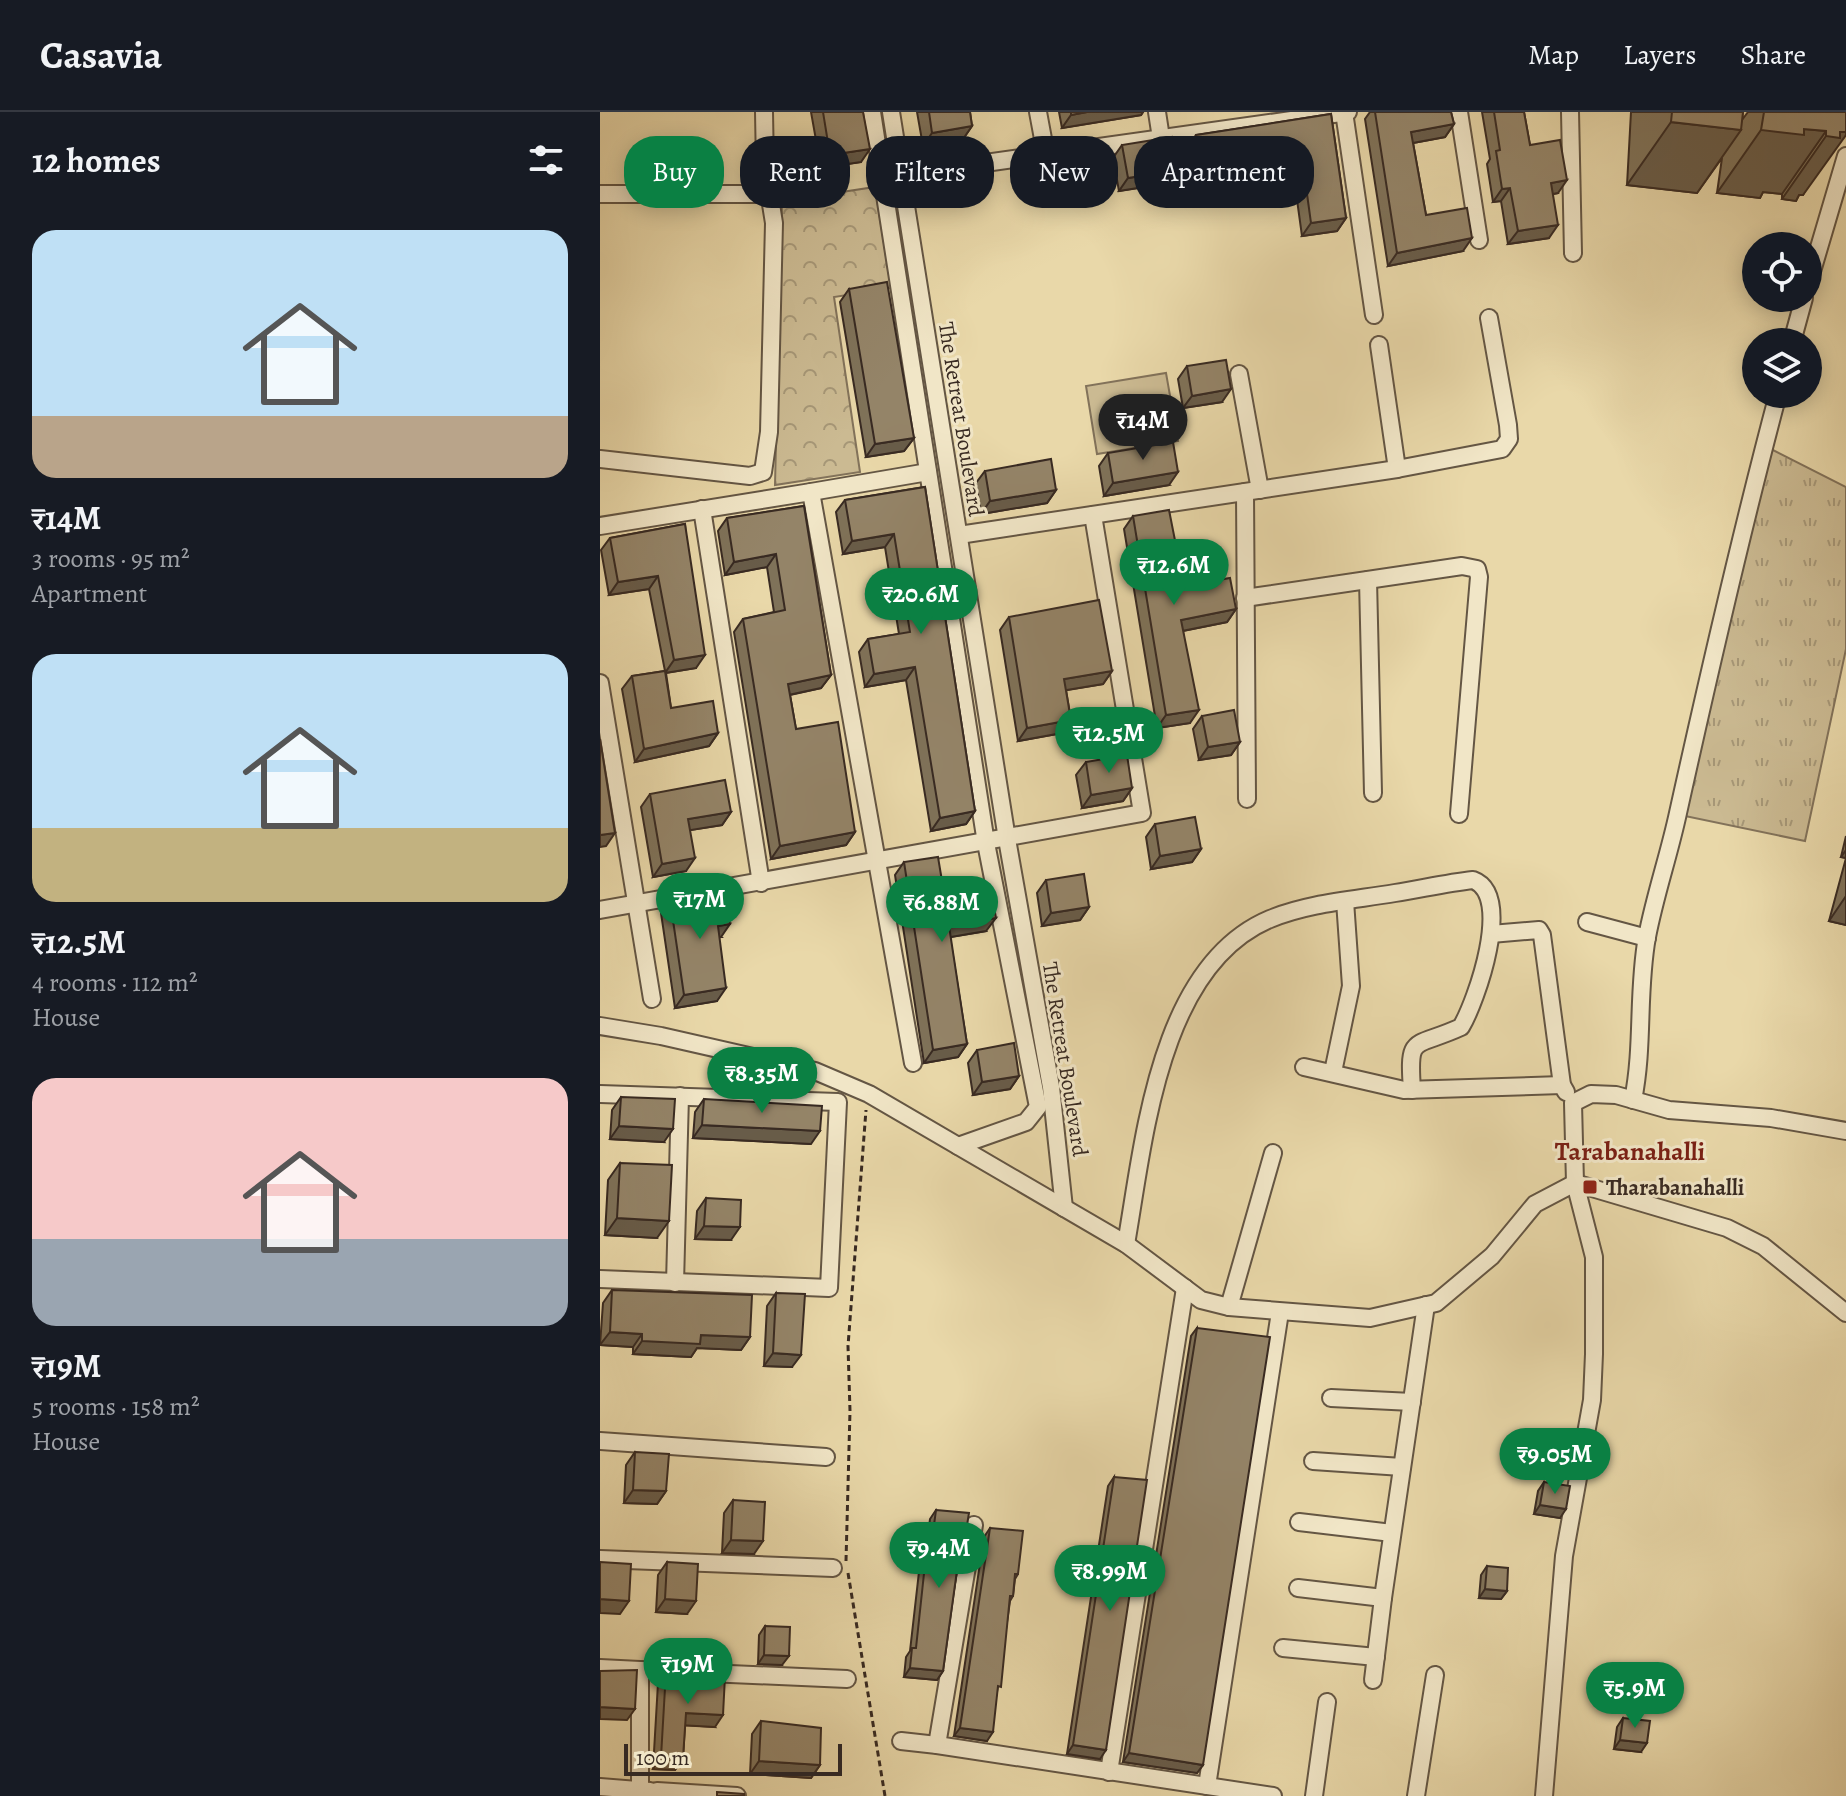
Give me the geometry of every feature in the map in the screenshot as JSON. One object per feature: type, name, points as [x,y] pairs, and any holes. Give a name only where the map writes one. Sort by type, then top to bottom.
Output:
[{"type":"street","points":[[764,112],[765,136]]},
{"type":"street","points":[[872,112],[986,843],[1038,1107],[1026,1122],[958,1146]]},
{"type":"street","name":"The Retreat Boulevard","points":[[891,112],[894,136]]},
{"type":"street","points":[[1038,112],[1042,136]]},
{"type":"street","points":[[1157,112],[1161,136]]},
{"type":"street","points":[[1175,136],[1346,112],[1374,315]]},
{"type":"street","points":[[1459,112],[1479,240]]},
{"type":"street","points":[[1570,112],[1573,253]]},
{"type":"street","points":[[1822,237],[1846,156]]},
{"type":"street","points":[[600,194],[740,194]]},
{"type":"street","points":[[600,459],[750,476],[763,472],[769,432],[774,223],[771,208]]},
{"type":"street","name":"The Retreat Boulevard","points":[[905,208],[1007,839],[1051,1087],[1064,1208]]},
{"type":"street","points":[[959,535],[1490,454],[1502,449],[1509,439],[1489,318]]},
{"type":"street","points":[[1379,345],[1397,469]]},
{"type":"street","points":[[1239,374],[1252,491],[1245,598],[1247,799]]},
{"type":"street","points":[[1633,1100],[1638,1073],[1638,1018],[1647,938],[1678,815],[1714,643],[1774,408]]},
{"type":"street","points":[[600,526],[928,472]]},
{"type":"street","points":[[811,492],[913,1063]]},
{"type":"street","points":[[702,509],[761,883]]},
{"type":"street","points":[[600,910],[1142,813],[1093,515]]},
{"type":"street","points":[[1245,598],[1462,566],[1477,569],[1479,577],[1459,814]]},
{"type":"street","points":[[1368,580],[1373,793]]},
{"type":"street","points":[[600,683],[652,999]]},
{"type":"street","points":[[1126,1244],[1155,1076],[1177,1021],[1205,976],[1231,944],[1270,919],[1345,901],[1473,880],[1479,883],[1486,895],[1491,934],[1484,969],[1461,1027],[1414,1045],[1409,1053],[1412,1090]]},
{"type":"street","points":[[1333,1072],[1351,986],[1345,901]]},
{"type":"street","points":[[1587,922],[1647,938]]},
{"type":"street","points":[[1491,934],[1539,930],[1542,935],[1562,1085],[1573,1103],[1575,1183],[1594,1257],[1592,1400],[1564,1556],[1544,1796]]},
{"type":"street","points":[[600,1026],[661,1036],[815,1071],[869,1094],[1126,1244],[1201,1300],[1229,1307],[1370,1318],[1436,1303],[1492,1256],[1535,1204],[1575,1183],[1727,1228],[1763,1246],[1846,1313]]},
{"type":"street","points":[[1304,1067],[1412,1090],[1562,1085]]},
{"type":"street","points":[[600,1094],[838,1102],[829,1288],[600,1279]]},
{"type":"street","points":[[1573,1103],[1591,1094],[1633,1100],[1669,1110],[1771,1118],[1846,1131]]},
{"type":"street","points":[[675,1283],[680,1096]]},
{"type":"street","points":[[1229,1307],[1273,1153]]},
{"type":"street","points":[[1109,1772],[1185,1288]]},
{"type":"street","points":[[1373,1680],[1426,1305]]},
{"type":"street","points":[[1207,1786],[1280,1312]]},
{"type":"street","points":[[1331,1398],[1412,1402]]},
{"type":"street","points":[[600,1441],[826,1457]]},
{"type":"street","points":[[1313,1461],[1402,1467]]},
{"type":"street","points":[[1299,1522],[1392,1533]]},
{"type":"street","points":[[937,1745],[974,1525]]},
{"type":"street","points":[[600,1559],[833,1568]]},
{"type":"street","points":[[1298,1588],[1383,1598]]},
{"type":"street","points":[[1283,1648],[1376,1657]]},
{"type":"street","points":[[600,1668],[847,1679]]},
{"type":"street","points":[[640,1670],[651,1793]]},
{"type":"street","points":[[1416,1796],[1435,1675]]},
{"type":"street","points":[[1314,1796],[1327,1702]]},
{"type":"street","points":[[901,1741],[1273,1796]]},
{"type":"street","points":[[600,1787],[651,1793],[737,1796]]},
{"type":"path","points":[[869,1094],[862,1127],[848,1346],[850,1411],[846,1559],[885,1796]]},
{"type":"green space","points":[[866,188],[866,208],[878,208],[891,288],[834,297],[860,472],[775,485],[782,208],[850,208],[850,191]]},
{"type":"green space","points":[[1166,373],[1178,441],[1097,454],[1086,386]]},
{"type":"green space","points":[[1769,448],[1846,487],[1846,649],[1805,841],[1685,816]]},
{"type":"building","points":[[823,112],[863,112],[868,136],[866,150],[850,152],[850,136],[827,136]]},
{"type":"building","points":[[929,112],[970,112],[972,126],[932,133]]},
{"type":"building","points":[[1375,112],[1451,112],[1454,124],[1411,132],[1426,215],[1467,208],[1472,238],[1397,253]]},
{"type":"building","points":[[1494,112],[1524,112],[1530,145],[1560,140],[1567,180],[1551,183],[1558,225],[1518,231],[1510,188],[1502,189]]},
{"type":"building","points":[[1672,112],[1743,112],[1741,130],[1671,122]]},
{"type":"building","points":[[1764,112],[1846,112],[1846,132],[1840,132],[1840,138],[1826,136],[1826,131],[1804,129],[1804,135],[1761,130]]},
{"type":"building","points":[[1331,114],[1346,218],[1311,223],[1309,208],[1314,208],[1314,136],[1196,135]]},
{"type":"building","points":[[1134,143],[1134,177],[1128,178],[1122,145]]},
{"type":"building","points":[[887,282],[914,438],[875,444],[849,289]]},
{"type":"building","points":[[1226,360],[1231,389],[1192,396],[1187,366]]},
{"type":"building","points":[[1173,442],[1178,472],[1113,483],[1108,453]]},
{"type":"building","points":[[1051,459],[1056,490],[990,501],[985,471]]},
{"type":"building","points":[[925,487],[975,811],[940,818],[915,667],[874,674],[868,639],[910,632],[894,534],[852,541],[845,500]]},
{"type":"building","points":[[804,506],[831,675],[788,684],[796,729],[838,722],[855,832],[780,846],[743,619],[785,610],[776,554],[734,562],[727,518]]},
{"type":"building","points":[[1169,510],[1184,586],[1230,578],[1236,609],[1181,620],[1199,710],[1166,715],[1133,516]]},
{"type":"building","points":[[685,524],[705,655],[674,660],[658,576],[618,582],[610,538]]},
{"type":"building","points":[[1099,600],[1112,671],[1064,679],[1071,720],[1027,728],[1009,617]]},
{"type":"building","points":[[665,671],[671,708],[713,701],[718,733],[644,749],[632,676]]},
{"type":"building","points":[[1234,710],[1240,742],[1208,747],[1202,716]]},
{"type":"building","points":[[600,739],[615,833],[600,835]]},
{"type":"building","points":[[1127,755],[1132,788],[1091,795],[1086,762]]},
{"type":"building","points":[[725,780],[731,812],[688,819],[695,858],[662,864],[650,794]]},
{"type":"building","points":[[1195,817],[1201,849],[1160,856],[1155,824]]},
{"type":"building","points":[[938,857],[944,893],[990,886],[996,918],[949,926],[967,1044],[933,1050],[904,862]]},
{"type":"building","points":[[1084,874],[1089,907],[1051,913],[1046,880]]},
{"type":"building","points":[[724,891],[730,924],[718,926],[726,988],[684,995],[670,900]]},
{"type":"building","points":[[1014,1043],[1019,1076],[982,1082],[977,1050]]},
{"type":"building","points":[[621,1097],[675,1099],[673,1129],[619,1126]]},
{"type":"building","points":[[704,1099],[822,1106],[820,1131],[702,1125]]},
{"type":"building","points":[[620,1163],[672,1165],[669,1221],[617,1218]]},
{"type":"building","points":[[706,1198],[741,1200],[740,1227],[704,1226]]},
{"type":"building","points":[[612,1290],[752,1295],[750,1337],[701,1335],[700,1344],[642,1341],[642,1334],[610,1332]]},
{"type":"building","points":[[776,1293],[805,1294],[801,1355],[773,1353]]},
{"type":"building","points":[[1197,1328],[1270,1337],[1203,1765],[1129,1753]]},
{"type":"building","points":[[635,1452],[669,1454],[666,1491],[633,1490]]},
{"type":"building","points":[[1114,1477],[1147,1480],[1106,1750],[1073,1745]]},
{"type":"building","points":[[1544,1482],[1570,1486],[1566,1509],[1540,1505]]},
{"type":"building","points":[[733,1500],[765,1502],[763,1541],[731,1540]]},
{"type":"building","points":[[936,1510],[969,1513],[962,1556],[959,1556],[943,1671],[910,1668],[912,1648],[916,1648],[926,1555],[930,1555]]},
{"type":"building","points":[[990,1528],[1023,1531],[1018,1574],[1015,1574],[1013,1596],[1010,1596],[993,1732],[960,1728]]},
{"type":"building","points":[[600,1562],[631,1564],[629,1601],[600,1599]]},
{"type":"building","points":[[667,1562],[698,1564],[696,1601],[665,1599]]},
{"type":"building","points":[[1487,1566],[1508,1568],[1507,1591],[1485,1589]]},
{"type":"building","points":[[765,1626],[790,1627],[789,1656],[764,1655]]},
{"type":"building","points":[[637,1670],[635,1709],[600,1707],[600,1671]]},
{"type":"building","points":[[666,1671],[725,1676],[723,1715],[686,1713],[683,1758],[661,1757]]},
{"type":"building","points":[[1623,1718],[1650,1721],[1647,1743],[1620,1740]]},
{"type":"building","points":[[761,1721],[821,1728],[820,1765],[759,1761]]},
{"type":"building","points":[[717,1792],[744,1794],[744,1796],[717,1796]]},
{"type":"place","name":"Tharabanahalli","points":[[1590,1187]]},
{"type":"district","name":"Tarabanahalli","points":[[1630,1151]]}]
